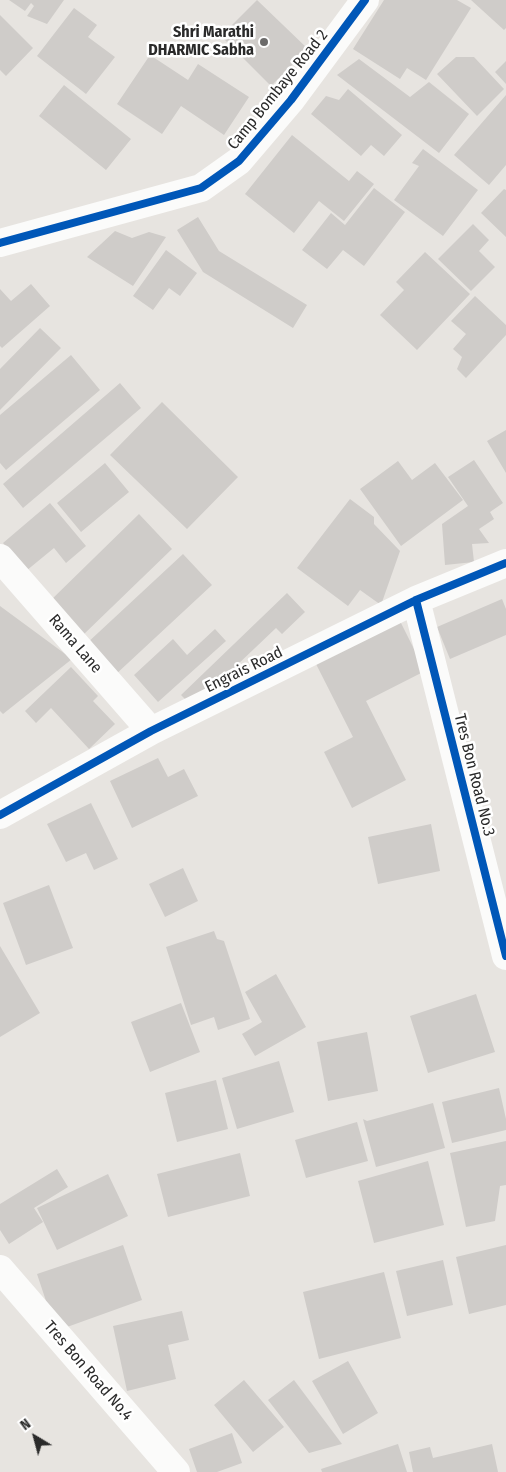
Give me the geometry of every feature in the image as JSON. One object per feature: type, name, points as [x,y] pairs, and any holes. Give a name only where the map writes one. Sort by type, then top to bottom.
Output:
[{"type":"street","name":"Camp Bombaye Road 2","points":[[0,243],[201,188],[240,161],[291,100],[366,0]]},
{"type":"street","name":"Rama Lane","points":[[0,558],[151,731]]},
{"type":"street","name":"Engrais Road","points":[[0,815],[151,731],[416,600],[506,563]]},
{"type":"street","name":"Tres Bon Road No.3","points":[[416,600],[506,956]]},
{"type":"street","name":"Tres Bon Road No.4","points":[[0,1269],[176,1472]]},
{"type":"building","points":[[9,0],[64,0],[47,24],[27,16],[34,6],[31,3],[25,11]]},
{"type":"building","name":"Shri Marathi DHARMIC Sabha","points":[[257,0],[308,49],[271,86],[221,36]]},
{"type":"building","points":[[384,0],[457,0],[471,8],[426,80],[407,68],[400,79],[353,49]]},
{"type":"building","points":[[471,0],[506,0],[506,28],[504,30]]},
{"type":"building","points":[[74,8],[97,25],[88,37],[115,57],[86,94],[37,56]]},
{"type":"building","points":[[0,15],[33,48],[6,76],[0,70]]},
{"type":"building","points":[[150,55],[188,80],[198,64],[249,97],[224,135],[181,106],[162,134],[117,104]]},
{"type":"building","points":[[456,57],[474,57],[504,89],[477,116],[437,74]]},
{"type":"building","points":[[359,59],[410,97],[429,82],[469,114],[439,153],[337,75]]},
{"type":"building","points":[[506,61],[506,84],[495,72]]},
{"type":"building","points":[[64,85],[131,139],[106,170],[39,116]]},
{"type":"building","points":[[348,89],[402,135],[384,156],[371,145],[361,156],[311,114],[326,96],[339,100]]},
{"type":"building","points":[[506,95],[506,165],[489,185],[454,155]]},
{"type":"building","points":[[292,135],[349,181],[357,171],[374,184],[344,221],[319,201],[294,233],[245,194]]},
{"type":"building","points":[[423,149],[478,190],[443,236],[394,200],[419,166],[412,163]]},
{"type":"building","points":[[374,188],[405,212],[364,266],[343,250],[327,269],[302,250],[331,213],[345,225]]},
{"type":"building","points":[[504,189],[506,190],[506,237],[481,213]]},
{"type":"building","points":[[198,217],[219,251],[307,305],[293,328],[203,272],[177,230]]},
{"type":"building","points":[[473,224],[489,240],[479,251],[495,267],[471,291],[438,259]]},
{"type":"building","points":[[115,231],[132,238],[149,232],[166,237],[133,286],[87,257]]},
{"type":"building","points":[[166,250],[197,273],[180,296],[169,288],[153,310],[133,296]]},
{"type":"building","points":[[425,252],[470,294],[417,350],[380,315],[404,290],[396,282]]},
{"type":"building","points":[[31,284],[50,306],[2,348],[0,346],[0,289],[11,301]]},
{"type":"building","points":[[475,296],[506,325],[506,335],[466,378],[457,369],[462,357],[453,349],[466,334],[451,321]]},
{"type":"building","points":[[40,328],[61,348],[0,410],[0,369]]},
{"type":"building","points":[[71,355],[100,390],[6,470],[0,463],[0,415]]},
{"type":"building","points":[[120,383],[141,408],[23,508],[3,484]]},
{"type":"building","points":[[162,402],[238,477],[187,529],[110,455]]},
{"type":"building","points":[[506,430],[506,473],[487,441]]},
{"type":"building","points":[[474,460],[503,503],[490,512],[494,519],[479,529],[489,543],[472,544],[474,562],[445,565],[442,524],[468,506],[448,477]]},
{"type":"building","points":[[398,461],[412,480],[435,463],[463,500],[401,546],[360,489]]},
{"type":"building","points":[[105,463],[129,492],[81,532],[57,503]]},
{"type":"building","points":[[350,499],[374,517],[374,524],[400,551],[381,605],[360,590],[348,606],[297,568]]},
{"type":"building","points":[[50,503],[86,546],[66,563],[54,548],[26,571],[3,543]]},
{"type":"building","points":[[139,514],[172,549],[82,636],[49,602]]},
{"type":"building","points":[[183,554],[212,585],[114,676],[85,645]]},
{"type":"building","points":[[287,593],[305,612],[282,634],[276,628],[193,707],[181,695]]},
{"type":"building","points":[[502,599],[506,609],[506,635],[450,659],[437,627]]},
{"type":"building","points":[[0,606],[72,659],[3,714],[0,711]]},
{"type":"building","points":[[400,621],[425,671],[366,701],[406,780],[352,808],[324,752],[353,737],[316,664]]},
{"type":"building","points":[[215,629],[226,641],[158,702],[134,675],[173,639],[187,655]]},
{"type":"building","points":[[71,667],[98,696],[93,701],[115,724],[89,749],[51,708],[36,723],[25,711]]},
{"type":"building","points":[[158,758],[168,777],[184,769],[198,796],[132,828],[110,781]]},
{"type":"building","points":[[91,803],[118,859],[94,870],[86,853],[66,862],[47,824]]},
{"type":"building","points":[[431,824],[440,871],[378,884],[368,837]]},
{"type":"building","points":[[183,868],[198,901],[165,917],[149,884]]},
{"type":"building","points":[[49,885],[73,948],[26,965],[3,903]]},
{"type":"building","points":[[214,931],[217,939],[224,941],[250,1019],[218,1030],[214,1017],[191,1025],[166,947]]},
{"type":"building","points":[[0,946],[40,1013],[0,1037]]},
{"type":"building","points":[[276,974],[306,1027],[255,1056],[242,1034],[262,1022],[245,992]]},
{"type":"building","points":[[476,994],[495,1052],[428,1073],[410,1016]]},
{"type":"building","points":[[181,1003],[200,1052],[150,1072],[131,1022]]},
{"type":"building","points":[[367,1032],[378,1091],[328,1101],[317,1042]]},
{"type":"building","points":[[279,1061],[294,1112],[237,1129],[222,1078]]},
{"type":"building","points":[[216,1080],[228,1129],[177,1142],[165,1093]]},
{"type":"building","points":[[499,1088],[506,1119],[506,1130],[452,1143],[442,1102]]},
{"type":"building","points":[[433,1103],[445,1148],[376,1167],[363,1119],[367,1121]]},
{"type":"building","points":[[357,1122],[368,1161],[306,1178],[295,1140]]},
{"type":"building","points":[[506,1141],[506,1185],[500,1186],[495,1221],[466,1227],[450,1153]]},
{"type":"building","points":[[240,1153],[250,1196],[168,1217],[157,1174]]},
{"type":"building","points":[[428,1161],[444,1225],[374,1243],[358,1181]]},
{"type":"building","points":[[57,1169],[68,1187],[34,1208],[43,1222],[9,1244],[0,1230],[0,1204]]},
{"type":"building","points":[[108,1174],[128,1216],[57,1250],[37,1208]]},
{"type":"building","points":[[123,1245],[142,1300],[56,1331],[37,1274]]},
{"type":"building","points":[[506,1245],[506,1305],[469,1314],[456,1257]]},
{"type":"building","points":[[443,1260],[453,1305],[407,1316],[396,1271]]},
{"type":"building","points":[[384,1272],[401,1338],[319,1359],[303,1292]]},
{"type":"building","points":[[182,1311],[189,1340],[168,1345],[176,1379],[127,1391],[113,1326]]},
{"type":"building","points":[[348,1361],[378,1413],[343,1434],[312,1381]]},
{"type":"building","points":[[244,1380],[284,1427],[253,1452],[214,1405]]},
{"type":"building","points":[[294,1380],[342,1444],[309,1453],[268,1400]]},
{"type":"building","points":[[232,1433],[242,1463],[217,1472],[197,1472],[189,1449]]},
{"type":"building","points":[[398,1444],[407,1472],[322,1472],[321,1469]]},
{"type":"building","points":[[492,1444],[498,1472],[413,1472],[409,1452],[430,1447],[433,1458]]},
{"type":"cycle path","points":[[0,243],[201,188],[239,161],[291,100],[365,0]]},
{"type":"cycle path","points":[[0,815],[151,731],[416,600],[506,563]]},
{"type":"cycle path","points":[[416,600],[506,956]]},
{"type":"place","name":"Shri Marathi DHARMIC Sabha","points":[[264,42]]}]
